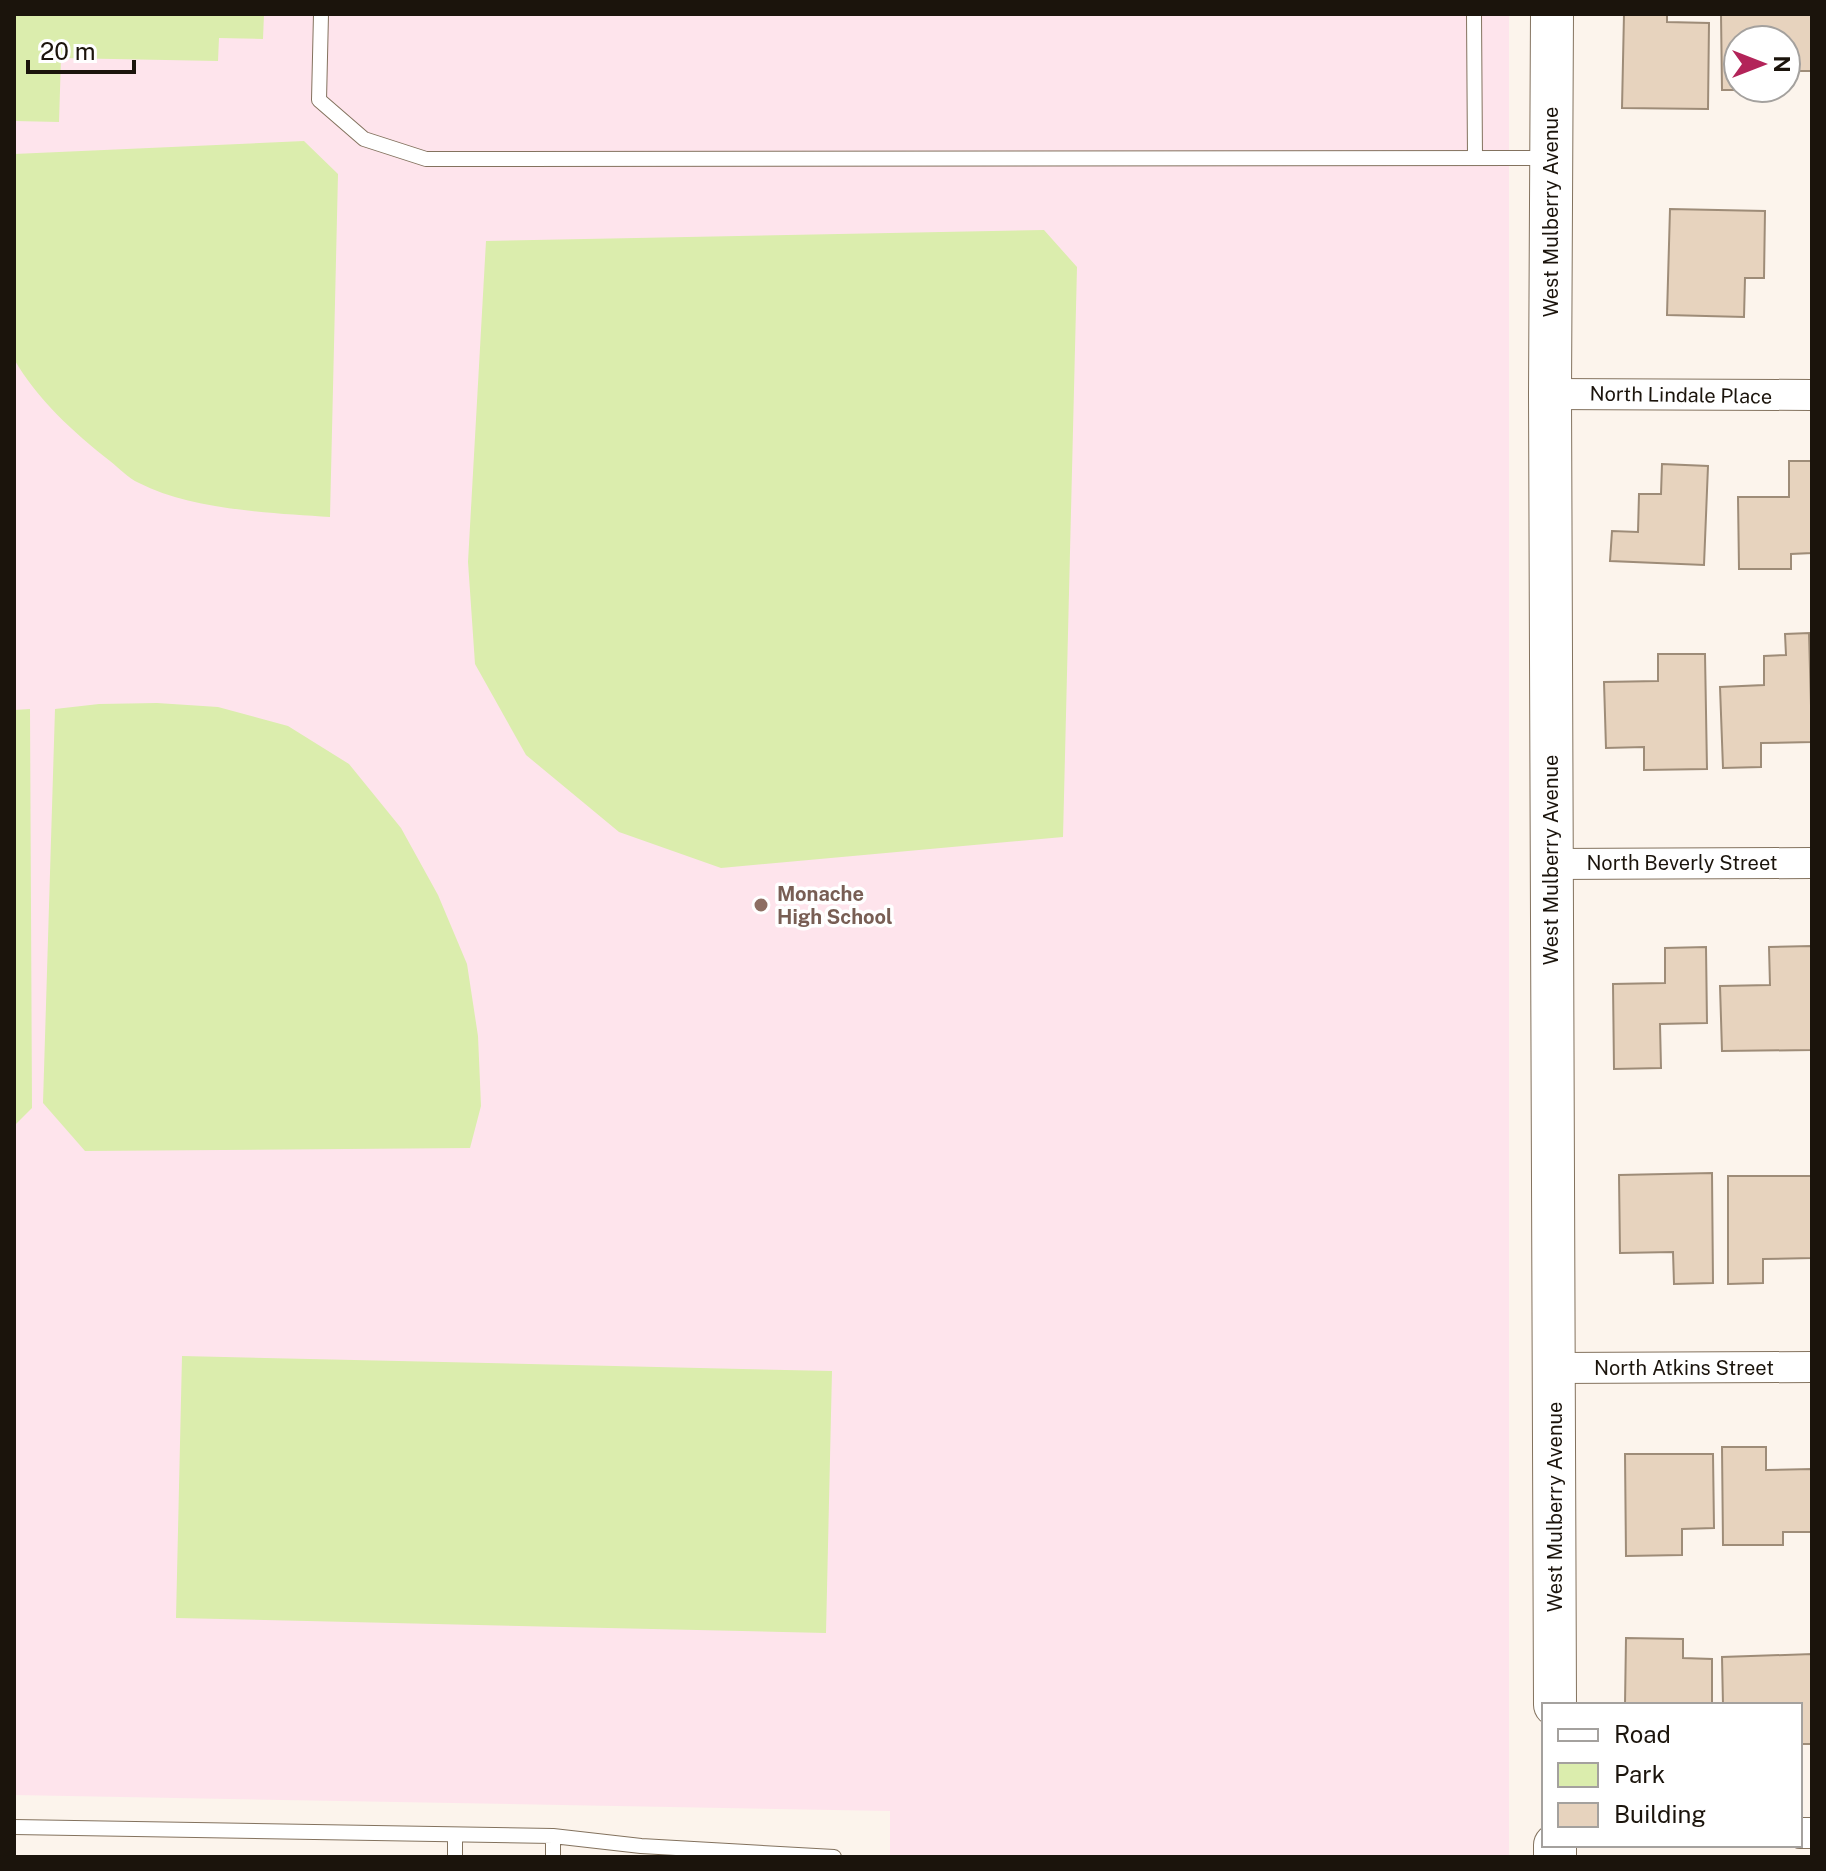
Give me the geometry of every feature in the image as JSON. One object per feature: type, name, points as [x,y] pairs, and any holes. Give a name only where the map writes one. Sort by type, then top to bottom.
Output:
[{"type":"street","name":"West Mulberry Avenue","points":[[1552,14],[1550,394],[1555,1703]]},
{"type":"street","name":"North Lindale Place","points":[[1550,394],[1812,395]]},
{"type":"street","name":"North Beverly Street","points":[[1551,864],[1812,863]]},
{"type":"street","name":"North Atkins Street","points":[[1555,1368],[1812,1367]]},
{"type":"lane","points":[[321,14],[319,100],[364,139],[426,159],[1551,158]]},
{"type":"lane","points":[[1474,14],[1475,158]]},
{"type":"lane","points":[[14,1827],[553,1836],[641,1851],[834,1857]]},
{"type":"lane","points":[[455,1835],[455,1857]]},
{"type":"lane","points":[[553,1836],[553,1857]]},
{"type":"shaded area","name":"Monache High School","points":[[14,14],[1509,14],[1509,1857],[890,1857],[890,1811],[14,1795]]},
{"type":"green space","points":[[14,14],[264,14],[263,39],[219,38],[218,61],[61,58],[59,122],[14,121]]},
{"type":"green space","points":[[304,141],[338,174],[330,517],[207,505],[139,483],[69,427],[34,388],[14,359],[14,154]]},
{"type":"green space","points":[[1044,230],[1077,267],[1063,837],[721,868],[619,832],[526,755],[475,664],[468,562],[486,241]]},
{"type":"green space","points":[[157,703],[218,707],[288,726],[349,764],[401,828],[438,895],[467,964],[478,1036],[481,1106],[470,1148],[85,1151],[43,1103],[55,709],[99,704]]},
{"type":"green space","points":[[30,709],[32,1108],[14,1126],[14,710]]},
{"type":"green space","points":[[182,1356],[832,1371],[826,1633],[176,1618]]},
{"type":"building","points":[[1624,14],[1667,14],[1667,22],[1709,23],[1708,109],[1622,108]]},
{"type":"building","points":[[1721,14],[1812,14],[1812,71],[1802,71],[1802,24],[1722,24],[1722,90]]},
{"type":"building","points":[[1670,209],[1765,211],[1764,278],[1745,278],[1744,317],[1667,315]]},
{"type":"building","points":[[1789,461],[1812,461],[1812,553],[1791,554],[1791,569],[1739,569],[1738,497],[1789,497]]},
{"type":"building","points":[[1662,464],[1708,466],[1704,565],[1610,561],[1612,531],[1638,532],[1639,494],[1661,494]]},
{"type":"building","points":[[1809,633],[1812,742],[1761,743],[1761,767],[1723,768],[1720,687],[1764,685],[1764,656],[1786,655],[1785,634]]},
{"type":"building","points":[[1658,654],[1705,654],[1707,769],[1644,770],[1644,747],[1606,748],[1604,682],[1658,681]]},
{"type":"building","points":[[1811,946],[1812,1050],[1722,1051],[1720,986],[1770,985],[1769,947]]},
{"type":"building","points":[[1706,947],[1707,1023],[1660,1024],[1661,1068],[1614,1069],[1613,984],[1665,983],[1665,948]]},
{"type":"building","points":[[1712,1173],[1713,1283],[1674,1284],[1673,1252],[1620,1253],[1619,1175]]},
{"type":"building","points":[[1728,1176],[1812,1176],[1812,1258],[1763,1259],[1763,1283],[1728,1284]]},
{"type":"building","points":[[1722,1447],[1766,1447],[1766,1470],[1812,1469],[1812,1532],[1783,1532],[1783,1545],[1723,1545]]},
{"type":"building","points":[[1625,1454],[1713,1454],[1714,1528],[1682,1529],[1682,1555],[1626,1556]]},
{"type":"building","points":[[1626,1638],[1683,1639],[1683,1658],[1712,1659],[1712,1703],[1625,1703]]},
{"type":"building","points":[[1812,1654],[1812,1744],[1802,1744],[1802,1703],[1723,1703],[1722,1657]]},
{"type":"place","name":"Monache High School","points":[[761,905]]}]
